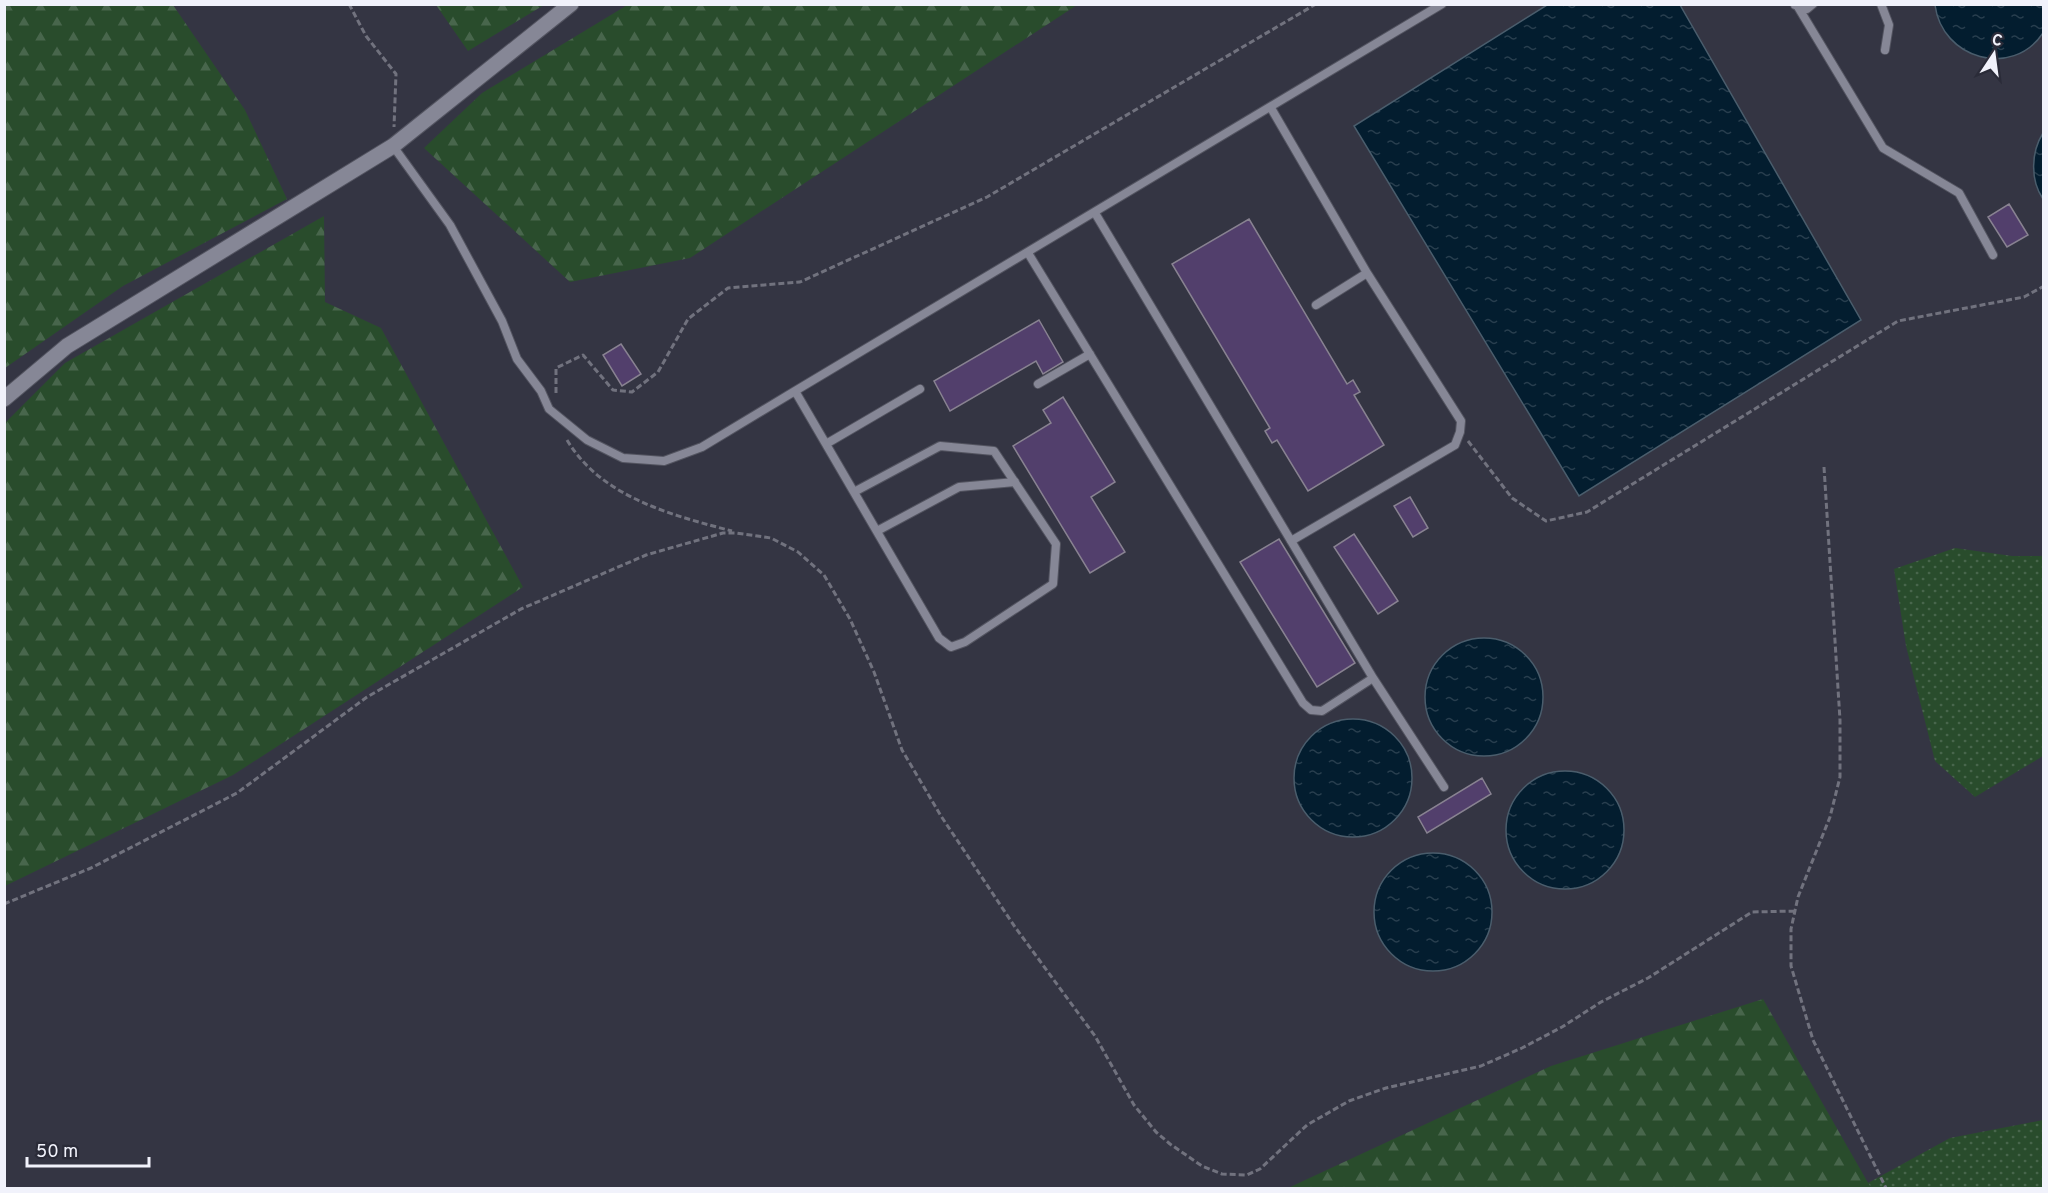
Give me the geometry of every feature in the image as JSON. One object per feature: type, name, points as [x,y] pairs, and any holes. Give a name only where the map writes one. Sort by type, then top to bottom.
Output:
[{"type":"street","points":[[4,399],[67,346],[393,146],[571,4]]},
{"type":"lane","points":[[393,146],[450,225],[502,321],[517,359],[541,391],[549,410],[587,440],[623,458],[664,461],[702,447],[1442,4]]},
{"type":"lane","points":[[1796,6],[1807,9],[1813,4]]},
{"type":"lane","points":[[1881,4],[1889,26],[1884,50]]},
{"type":"lane","points":[[1796,6],[1883,148],[1959,193],[1993,255]]},
{"type":"lane","points":[[1271,108],[1368,273],[1461,421],[1461,432],[1455,445],[1291,541]]},
{"type":"lane","points":[[1095,213],[1373,678],[1444,787]]},
{"type":"lane","points":[[1028,253],[1303,703],[1311,710],[1322,711],[1373,678]]},
{"type":"lane","points":[[1316,305],[1368,273]]},
{"type":"lane","points":[[1038,384],[1090,354]]},
{"type":"lane","points":[[826,444],[920,389]]},
{"type":"lane","points":[[795,390],[826,444],[939,638],[951,647],[965,642],[1053,584],[1056,544],[994,451],[940,446],[854,492]]},
{"type":"lane","points":[[877,531],[959,487],[1014,482]]},
{"type":"path","points":[[349,4],[366,36],[396,74],[393,146]]},
{"type":"path","points":[[549,410],[556,400],[555,368],[583,355],[613,390],[632,392],[658,372],[688,319],[728,288],[800,282],[987,197],[1316,4]]},
{"type":"path","points":[[1461,432],[1512,498],[1546,521],[1587,512],[1898,321],[2024,297],[2043,286]]},
{"type":"path","points":[[566,438],[577,457],[624,494],[679,517],[736,533],[771,538],[798,552],[824,575],[850,619],[870,661],[902,750],[1009,918],[1095,1036],[1134,1105],[1156,1132],[1186,1156],[1222,1174],[1247,1175],[1260,1169],[1307,1125],[1349,1101],[1386,1088],[1481,1066],[1522,1048],[1562,1027],[1601,1002],[1648,978],[1752,912],[1795,911]]},
{"type":"path","points":[[1824,467],[1840,720],[1840,777],[1830,817],[1795,911],[1791,928],[1791,966],[1813,1040],[1886,1188]]},
{"type":"path","points":[[4,904],[123,853],[237,793],[367,697],[521,609],[646,555],[723,533],[736,533]]},
{"type":"green space","points":[[5,4],[173,5],[245,110],[287,199],[123,286],[5,368]]},
{"type":"green space","points":[[629,4],[1077,5],[690,258],[570,282],[424,148],[482,93]]},
{"type":"green space","points":[[436,5],[544,5],[468,51]]},
{"type":"green space","points":[[324,216],[325,302],[381,328],[523,587],[233,775],[5,886],[5,423],[65,363]]},
{"type":"green space","points":[[1955,548],[2012,556],[2043,556],[2043,756],[1975,797],[1935,761],[1906,646],[1894,569]]},
{"type":"green space","points":[[1763,999],[1871,1188],[1288,1188],[1551,1066]]},
{"type":"green space","points":[[2043,1120],[2043,1188],[1871,1188],[1868,1183],[1950,1138]]},
{"type":"water","points":[[1547,5],[1680,5],[1861,320],[1579,496],[1354,126]]},
{"type":"water","points":[[1935,5],[2043,5],[2043,33],[2030,47],[2014,56],[1997,59],[1980,56],[1964,50],[1950,39],[1940,24]]},
{"type":"water","points":[[2043,133],[2043,199],[2034,175],[2034,157]]},
{"type":"water","points":[[1484,638],[1506,643],[1526,655],[1538,675],[1543,697],[1538,719],[1526,739],[1506,751],[1484,756],[1462,751],[1442,739],[1430,719],[1425,697],[1430,675],[1442,655],[1462,643]]},
{"type":"water","points":[[1353,719],[1375,724],[1395,736],[1407,756],[1412,778],[1407,800],[1395,820],[1375,832],[1353,837],[1331,832],[1311,820],[1299,800],[1294,778],[1299,756],[1311,736],[1331,724]]},
{"type":"water","points":[[1565,771],[1587,776],[1607,788],[1619,808],[1624,830],[1619,852],[1607,872],[1587,884],[1565,889],[1543,884],[1523,872],[1511,852],[1506,830],[1511,808],[1523,788],[1543,776]]},
{"type":"water","points":[[1433,853],[1456,858],[1475,870],[1487,889],[1492,912],[1487,935],[1475,954],[1456,966],[1433,971],[1410,966],[1391,954],[1379,935],[1374,912],[1379,889],[1391,870],[1410,858]]},
{"type":"building","points":[[2009,204],[2028,235],[2007,247],[1988,217]]},
{"type":"building","points":[[1249,219],[1347,384],[1353,380],[1360,392],[1354,395],[1384,445],[1308,491],[1277,440],[1272,443],[1265,431],[1270,428],[1172,264]]},
{"type":"building","points":[[1039,320],[1063,362],[1043,374],[1036,361],[950,411],[934,381]]},
{"type":"building","points":[[621,344],[641,374],[622,386],[603,355]]},
{"type":"building","points":[[1063,397],[1115,482],[1091,497],[1125,552],[1090,573],[1013,446],[1051,423],[1043,410]]},
{"type":"building","points":[[1410,497],[1428,528],[1413,537],[1394,506]]},
{"type":"building","points":[[1354,534],[1398,601],[1378,614],[1334,547]]},
{"type":"building","points":[[1279,539],[1355,663],[1317,687],[1240,562]]},
{"type":"building","points":[[1482,778],[1491,794],[1427,833],[1418,817]]}]
